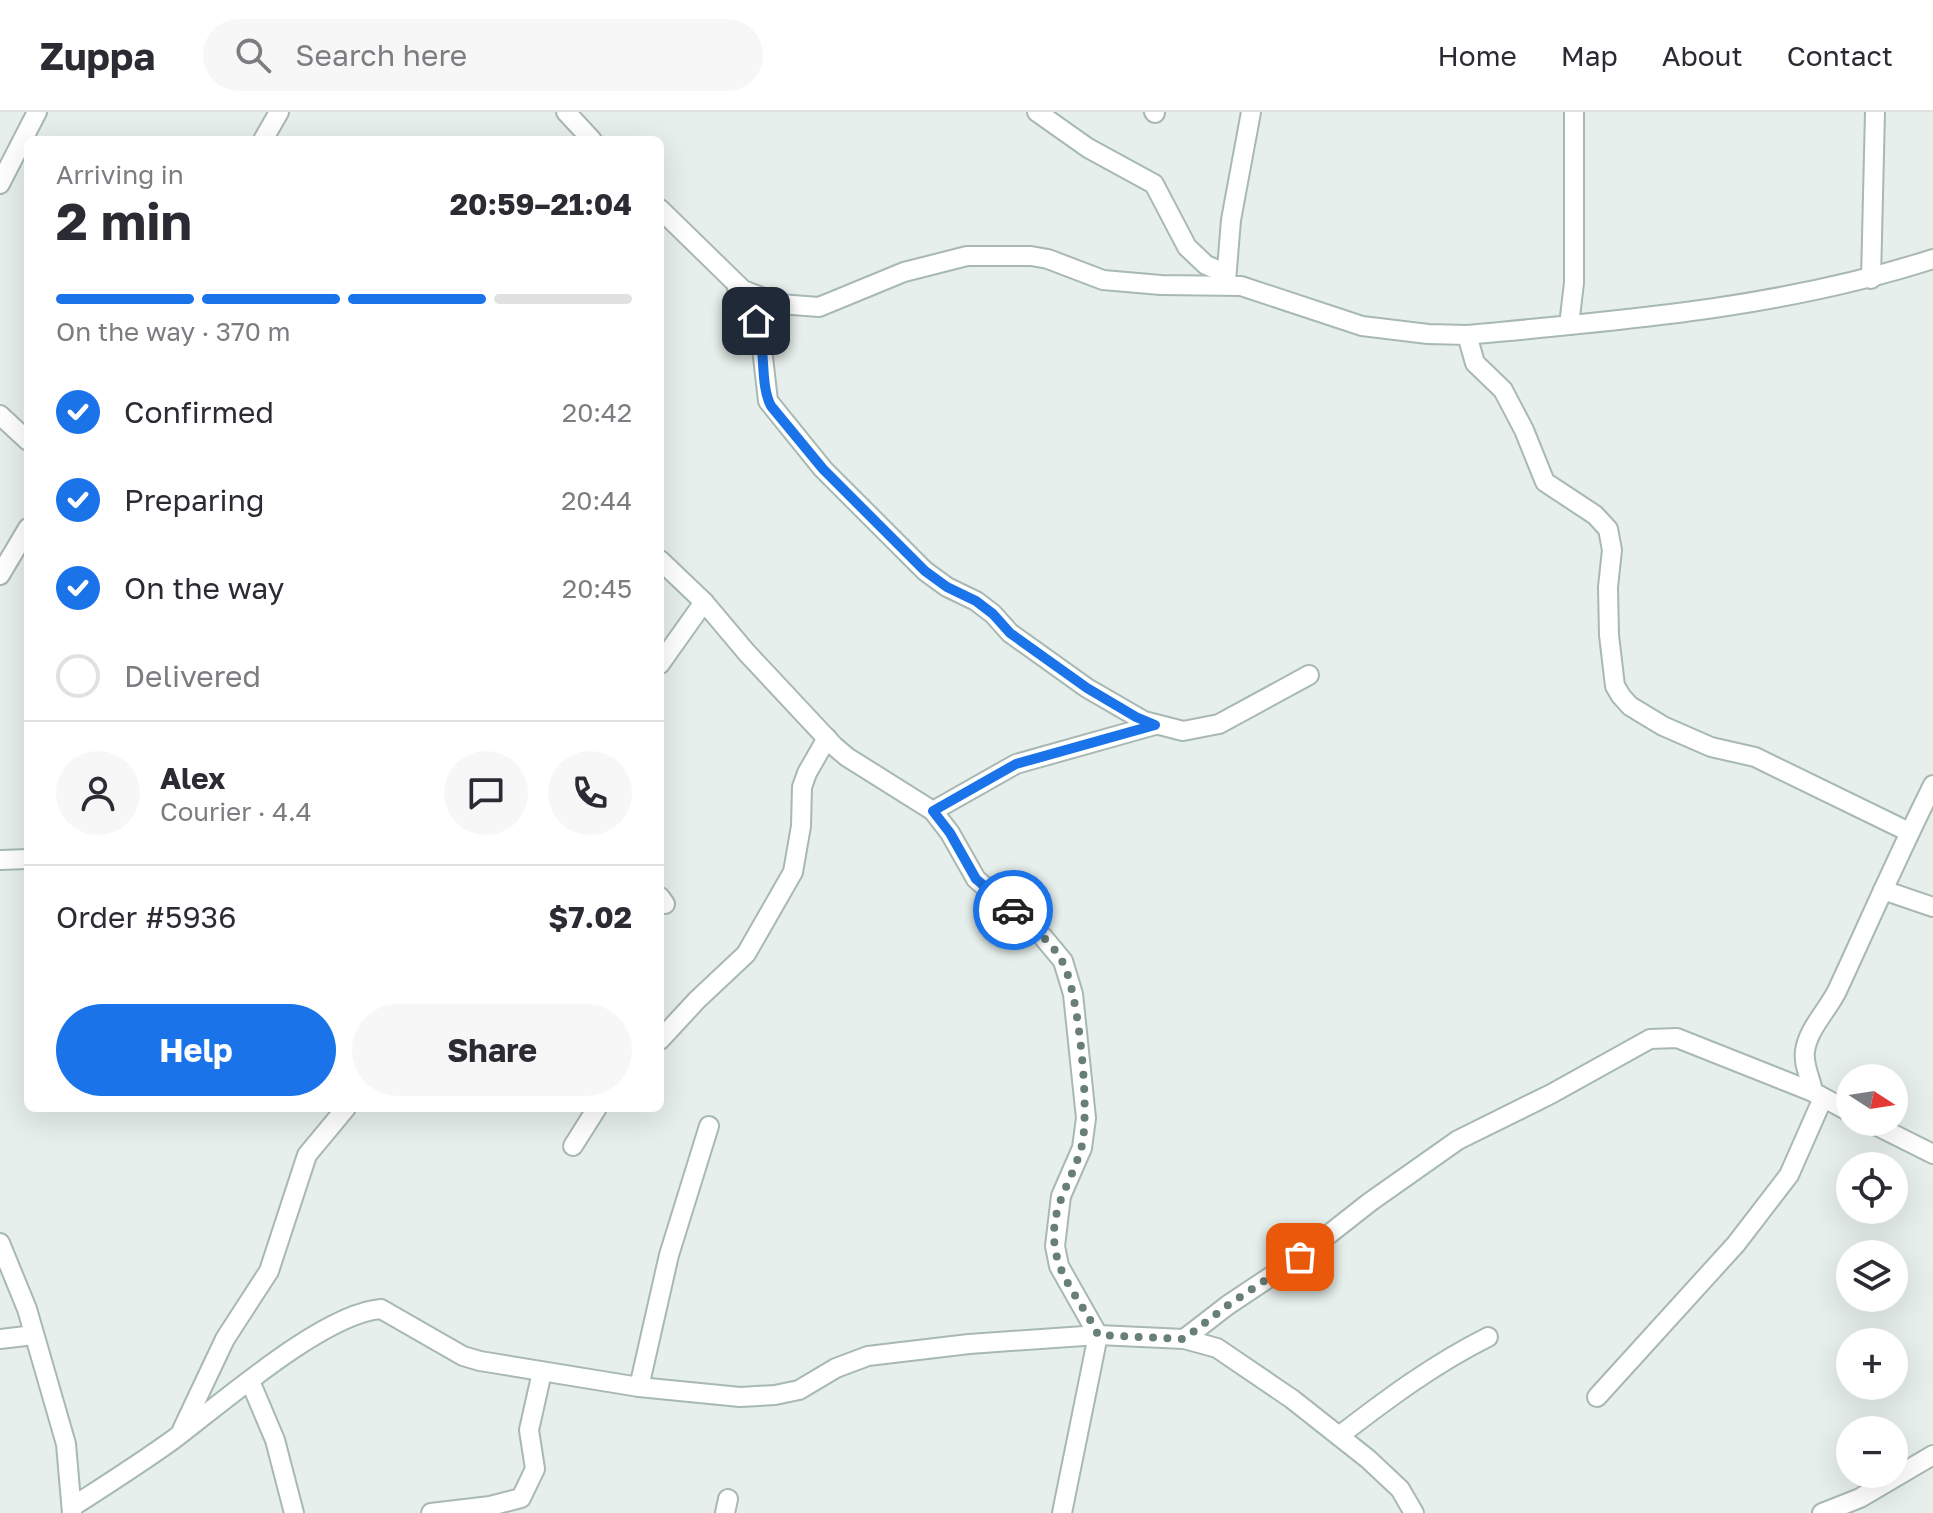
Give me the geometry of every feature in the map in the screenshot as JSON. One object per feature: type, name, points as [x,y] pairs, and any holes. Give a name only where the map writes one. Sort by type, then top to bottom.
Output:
[{"type":"street","points":[[25,136],[37,112]]},
{"type":"street","points":[[265,136],[279,112]]},
{"type":"street","points":[[566,112],[588,136]]},
{"type":"street","points":[[1037,112],[1088,148],[1150,180],[1158,188],[1187,247],[1206,265],[1226,278],[1362,326],[1467,335],[1742,306],[1871,279],[1933,259]]},
{"type":"street","points":[[1226,278],[1236,190],[1249,137],[1251,112]]},
{"type":"street","points":[[1569,325],[1574,283],[1574,112]]},
{"type":"street","points":[[1871,279],[1875,112]]},
{"type":"street","points":[[0,184],[24,137]]},
{"type":"street","points":[[664,213],[743,290],[766,301],[811,307],[828,304],[904,272],[976,256],[1039,256],[1103,280],[1161,285],[1226,278]]},
{"type":"street","points":[[731,279],[760,331],[768,401],[823,469],[925,571],[947,587],[976,601],[1010,633],[1087,688],[1155,725],[1183,731],[1201,730],[1219,724],[1309,675]]},
{"type":"street","points":[[1467,335],[1475,363],[1503,390],[1524,430],[1545,482],[1595,515],[1608,529],[1612,550],[1608,587],[1609,635],[1615,686],[1621,696],[1630,706],[1663,726],[1711,747],[1755,757],[1909,832]]},
{"type":"street","points":[[0,415],[24,437]]},
{"type":"street","points":[[0,575],[24,535]]},
{"type":"street","points":[[664,564],[704,602],[747,653],[847,757],[933,811],[950,833],[976,879],[1043,937],[1066,969],[1073,994],[1086,1118],[1082,1148],[1061,1196],[1055,1246],[1059,1266],[1098,1335],[1062,1513]]},
{"type":"street","points":[[664,658],[704,602]]},
{"type":"street","points":[[933,811],[1016,764],[1155,725]]},
{"type":"street","points":[[664,1036],[746,954],[793,872],[801,826],[802,787],[827,738]]},
{"type":"street","points":[[1597,1397],[1736,1244],[1789,1175],[1818,1095],[1805,1066],[1809,1037],[1834,996],[1933,785]]},
{"type":"street","points":[[0,860],[24,859]]},
{"type":"street","points":[[1883,890],[1933,907]]},
{"type":"street","points":[[1184,1339],[1458,1140],[1551,1094],[1650,1039],[1677,1038],[1836,1105]]},
{"type":"street","points":[[180,1434],[225,1339],[269,1271],[307,1155],[343,1112]]},
{"type":"street","points":[[573,1146],[594,1112]]},
{"type":"street","points":[[639,1387],[669,1255],[709,1126]]},
{"type":"street","points":[[1897,1136],[1933,1154]]},
{"type":"street","points":[[0,1243],[27,1309],[66,1444],[72,1510],[296,1347],[369,1309],[381,1309],[471,1359],[639,1387],[740,1397],[799,1390],[836,1368],[868,1356],[969,1344],[1098,1335],[1184,1339],[1223,1352],[1292,1399],[1400,1489],[1414,1513]]},
{"type":"street","points":[[0,1339],[34,1335]]},
{"type":"street","points":[[1339,1436],[1402,1387],[1488,1337]]},
{"type":"street","points":[[431,1513],[506,1508],[521,1498],[534,1473],[529,1430],[542,1372]]},
{"type":"street","points":[[250,1381],[275,1440],[294,1513]]},
{"type":"street","points":[[1822,1513],[1860,1498],[1933,1455]]},
{"type":"way so far","points":[[1013,910],[1043,937],[1063,961],[1073,994],[1086,1101],[1085,1128],[1082,1148],[1061,1196],[1055,1246],[1059,1266],[1098,1335],[1184,1339],[1300,1257]]},
{"type":"route","points":[[756,321],[762,340],[767,396],[771,406],[823,469],[897,545],[925,571],[947,587],[976,601],[1010,633],[1087,688],[1155,725],[1016,764],[933,811],[950,833],[976,879],[1013,910]]}]
